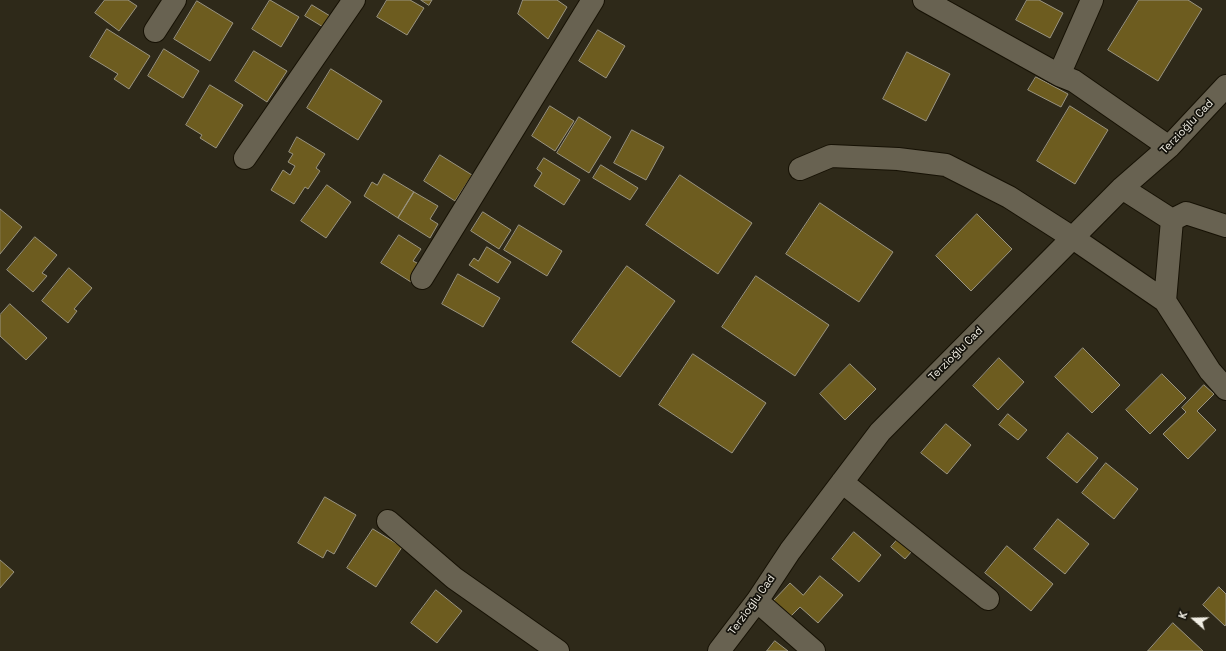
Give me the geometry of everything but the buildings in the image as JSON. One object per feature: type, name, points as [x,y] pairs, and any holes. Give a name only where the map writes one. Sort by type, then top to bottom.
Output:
[{"type":"street","points":[[155,30],[175,0]]},
{"type":"street","points":[[245,158],[354,0]]},
{"type":"street","points":[[422,278],[593,0]]},
{"type":"street","points":[[924,0],[1074,82],[1169,147]]},
{"type":"street","points":[[1059,75],[1092,0]]},
{"type":"street","name":"Terzioğlu Cad","points":[[719,651],[757,601],[790,551],[880,432],[1122,188],[1169,147],[1226,86]]},
{"type":"street","points":[[800,169],[832,156],[898,159],[946,165],[1009,197],[1073,238],[1164,301],[1210,371],[1226,389]]},
{"type":"street","points":[[1122,188],[1172,220]]},
{"type":"street","points":[[1172,220],[1186,213],[1226,226]]},
{"type":"street","points":[[1164,301],[1172,220]]},
{"type":"street","points":[[842,482],[988,599]]},
{"type":"street","points":[[388,521],[454,578],[558,651]]},
{"type":"street","points":[[757,601],[814,651]]}]
